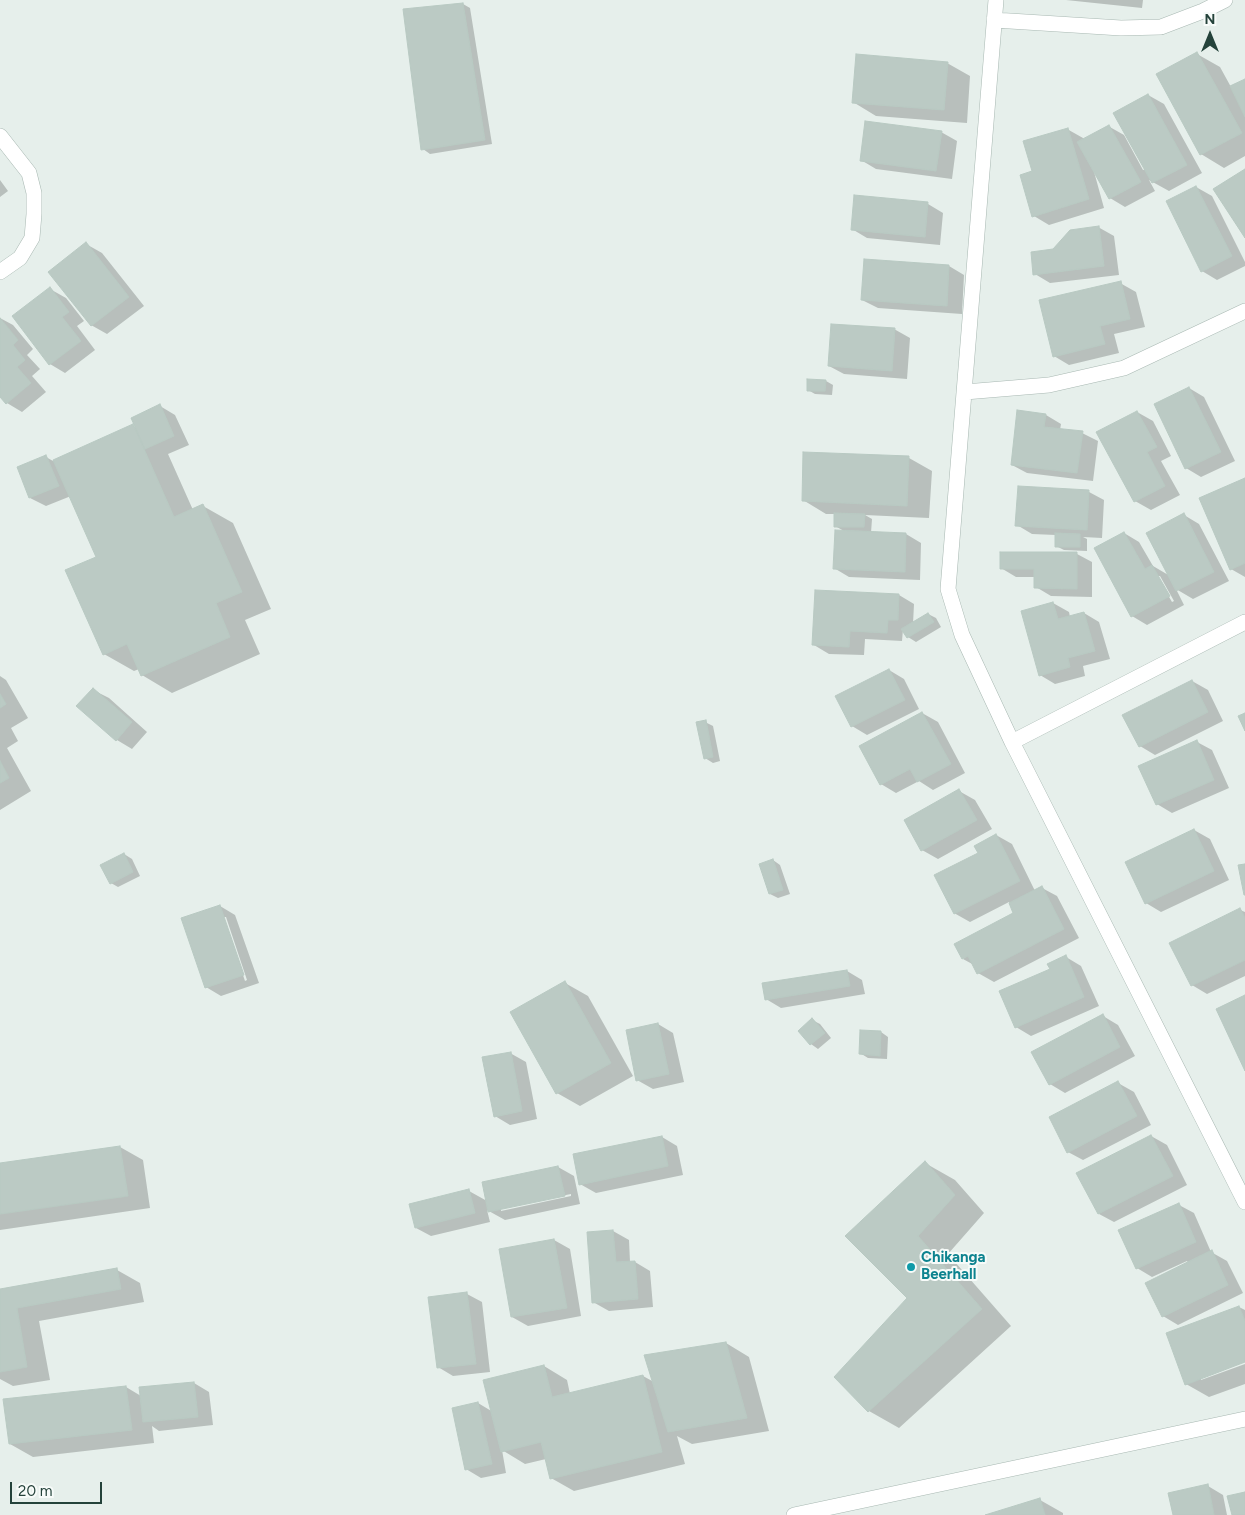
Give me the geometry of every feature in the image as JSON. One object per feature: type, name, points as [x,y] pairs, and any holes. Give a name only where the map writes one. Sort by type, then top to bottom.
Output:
[{"type":"street","points":[[996,0],[948,589],[962,635],[1012,742],[1245,1202]]},
{"type":"street","points":[[994,20],[1121,28],[1161,27],[1225,0]]},
{"type":"street","points":[[0,136],[29,173],[34,193],[32,238],[20,258],[0,272]]},
{"type":"street","points":[[965,392],[1049,385],[1124,368],[1245,310]]},
{"type":"street","points":[[1012,742],[1245,622]]},
{"type":"street","points":[[794,1515],[1245,1419]]},
{"type":"building","points":[[463,3],[485,140],[421,150],[403,9]]},
{"type":"building","points":[[1197,52],[1242,133],[1200,155],[1156,74]]},
{"type":"building","points":[[856,54],[948,62],[944,110],[852,103]]},
{"type":"building","points":[[1245,79],[1245,117],[1230,86]]},
{"type":"building","points":[[1148,94],[1187,165],[1152,183],[1113,113]]},
{"type":"building","points":[[865,121],[942,131],[936,171],[860,161]]},
{"type":"building","points":[[1109,125],[1141,182],[1109,199],[1077,142]]},
{"type":"building","points":[[1068,128],[1089,199],[1032,217],[1020,175],[1032,171],[1023,141]]},
{"type":"building","points":[[1245,169],[1245,238],[1213,189]]},
{"type":"building","points":[[1196,186],[1232,256],[1201,272],[1166,201]]},
{"type":"building","points":[[854,195],[928,202],[925,237],[851,230]]},
{"type":"building","points":[[1099,226],[1104,266],[1033,275],[1031,252],[1053,249],[1070,230]]},
{"type":"building","points":[[86,242],[129,297],[91,326],[48,272]]},
{"type":"building","points":[[864,259],[949,265],[947,306],[861,300]]},
{"type":"building","points":[[1121,281],[1130,319],[1100,326],[1105,344],[1053,357],[1039,300]]},
{"type":"building","points":[[50,287],[69,312],[62,317],[81,341],[49,365],[12,316]]},
{"type":"building","points":[[0,318],[18,340],[13,345],[25,360],[17,367],[31,383],[6,404],[0,397]]},
{"type":"building","points":[[831,324],[895,328],[892,371],[828,366]]},
{"type":"building","points":[[807,379],[826,380],[825,391],[807,391]]},
{"type":"building","points":[[1189,387],[1221,452],[1185,469],[1154,404]]},
{"type":"building","points":[[160,404],[174,436],[145,449],[131,418]]},
{"type":"building","points":[[1017,410],[1046,414],[1044,427],[1083,431],[1077,473],[1011,465]]},
{"type":"building","points":[[1137,411],[1157,447],[1147,452],[1165,486],[1134,502],[1096,432]]},
{"type":"building","points":[[133,424],[174,517],[203,504],[242,592],[216,603],[230,637],[141,676],[127,644],[103,655],[65,570],[96,557],[53,460]]},
{"type":"building","points":[[803,452],[909,456],[907,506],[802,501]]},
{"type":"building","points":[[46,455],[59,486],[29,498],[17,467]]},
{"type":"building","points":[[1245,478],[1245,563],[1230,570],[1199,498]]},
{"type":"building","points":[[1018,486],[1089,490],[1087,530],[1015,526]]},
{"type":"building","points":[[834,513],[865,514],[864,527],[834,527]]},
{"type":"building","points":[[1184,513],[1214,572],[1176,591],[1146,533]]},
{"type":"building","points":[[835,530],[906,533],[905,572],[833,569]]},
{"type":"building","points":[[1124,532],[1145,569],[1152,565],[1170,596],[1131,617],[1094,548]]},
{"type":"building","points":[[1055,533],[1080,534],[1080,547],[1055,547]]},
{"type":"building","points":[[1000,552],[1077,552],[1077,589],[1034,588],[1034,569],[1000,569]]},
{"type":"building","points":[[815,590],[899,594],[898,620],[888,620],[887,633],[850,631],[849,647],[812,645]]},
{"type":"building","points":[[1053,602],[1058,619],[1084,612],[1095,651],[1068,658],[1070,667],[1039,676],[1021,611]]},
{"type":"building","points":[[928,613],[934,622],[907,638],[901,629]]},
{"type":"building","points":[[889,669],[905,700],[851,727],[835,696]]},
{"type":"building","points":[[1192,680],[1208,712],[1139,747],[1122,715]]},
{"type":"building","points":[[93,688],[132,722],[116,741],[76,706]]},
{"type":"building","points":[[0,694],[6,704],[0,708]]},
{"type":"building","points":[[922,712],[951,764],[917,782],[910,769],[880,785],[859,746]]},
{"type":"building","points":[[1245,713],[1245,731],[1238,716]]},
{"type":"building","points":[[706,720],[713,757],[704,759],[696,722]]},
{"type":"building","points":[[1197,740],[1214,780],[1156,805],[1138,766]]},
{"type":"building","points":[[0,761],[9,778],[0,783]]},
{"type":"building","points":[[959,789],[977,820],[921,851],[904,820]]},
{"type":"building","points":[[1194,829],[1214,871],[1145,904],[1125,862]]},
{"type":"building","points":[[996,834],[1020,881],[954,914],[934,875],[978,853],[974,846]]},
{"type":"building","points":[[124,853],[133,872],[110,884],[100,865]]},
{"type":"building","points":[[773,859],[783,890],[769,894],[759,864]]},
{"type":"building","points":[[1245,864],[1245,895],[1244,895],[1238,865]]},
{"type":"building","points":[[1042,886],[1064,929],[977,974],[968,956],[962,959],[954,944],[1013,913],[1009,903]]},
{"type":"building","points":[[220,905],[244,975],[205,988],[181,918]]},
{"type":"building","points":[[1240,908],[1245,918],[1245,960],[1191,986],[1169,943]]},
{"type":"building","points":[[1066,955],[1084,997],[1015,1028],[999,991],[1050,969],[1047,964]]},
{"type":"building","points":[[847,970],[850,986],[765,1000],[762,983]]},
{"type":"building","points":[[565,981],[611,1063],[556,1094],[510,1012]]},
{"type":"building","points":[[1245,995],[1245,1071],[1216,1009]]},
{"type":"building","points":[[1103,1014],[1120,1047],[1049,1085],[1031,1052]]},
{"type":"building","points":[[812,1018],[825,1033],[810,1045],[798,1031]]},
{"type":"building","points":[[658,1023],[669,1074],[636,1081],[626,1030]]},
{"type":"building","points":[[860,1030],[881,1031],[880,1056],[859,1054]]},
{"type":"building","points":[[511,1052],[522,1111],[494,1117],[482,1057]]},
{"type":"building","points":[[1118,1081],[1137,1116],[1067,1153],[1049,1117]]},
{"type":"building","points":[[1151,1135],[1173,1176],[1098,1214],[1076,1173]]},
{"type":"building","points":[[662,1136],[668,1166],[579,1185],[573,1154]]},
{"type":"building","points":[[120,1146],[128,1196],[0,1214],[0,1163]]},
{"type":"building","name":"Chikanga Beerhall","points":[[925,1161],[955,1195],[918,1236],[982,1309],[868,1412],[834,1377],[907,1298],[845,1236]]},
{"type":"building","points":[[558,1166],[565,1196],[488,1212],[482,1182]]},
{"type":"building","points":[[469,1189],[475,1213],[415,1228],[409,1204]]},
{"type":"building","points":[[1179,1203],[1196,1242],[1136,1269],[1118,1230]]},
{"type":"building","points":[[613,1230],[616,1262],[635,1261],[638,1299],[592,1303],[587,1232]]},
{"type":"building","points":[[554,1239],[567,1308],[511,1317],[499,1249]]},
{"type":"building","points":[[1212,1250],[1228,1285],[1162,1317],[1145,1283]]},
{"type":"building","points":[[117,1268],[121,1289],[17,1308],[27,1367],[0,1372],[0,1289]]},
{"type":"building","points":[[467,1292],[476,1364],[437,1368],[428,1297]]},
{"type":"building","points":[[1239,1306],[1245,1321],[1245,1362],[1185,1385],[1166,1333]]},
{"type":"building","points":[[726,1342],[747,1418],[668,1432],[644,1355]]},
{"type":"building","points":[[544,1365],[552,1397],[643,1375],[662,1452],[550,1479],[541,1442],[501,1452],[483,1380]]},
{"type":"building","points":[[194,1382],[198,1417],[143,1422],[139,1387]]},
{"type":"building","points":[[126,1386],[132,1430],[9,1444],[3,1399]]},
{"type":"building","points":[[478,1402],[492,1464],[465,1470],[452,1408]]},
{"type":"building","points":[[1208,1484],[1214,1515],[1173,1515],[1168,1493]]},
{"type":"building","points":[[1245,1492],[1245,1515],[1232,1515],[1227,1496]]},
{"type":"building","points":[[1040,1498],[1045,1515],[985,1515]]},
{"type":"place","name":"Chikanga Beerhall","points":[[911,1267]]}]
